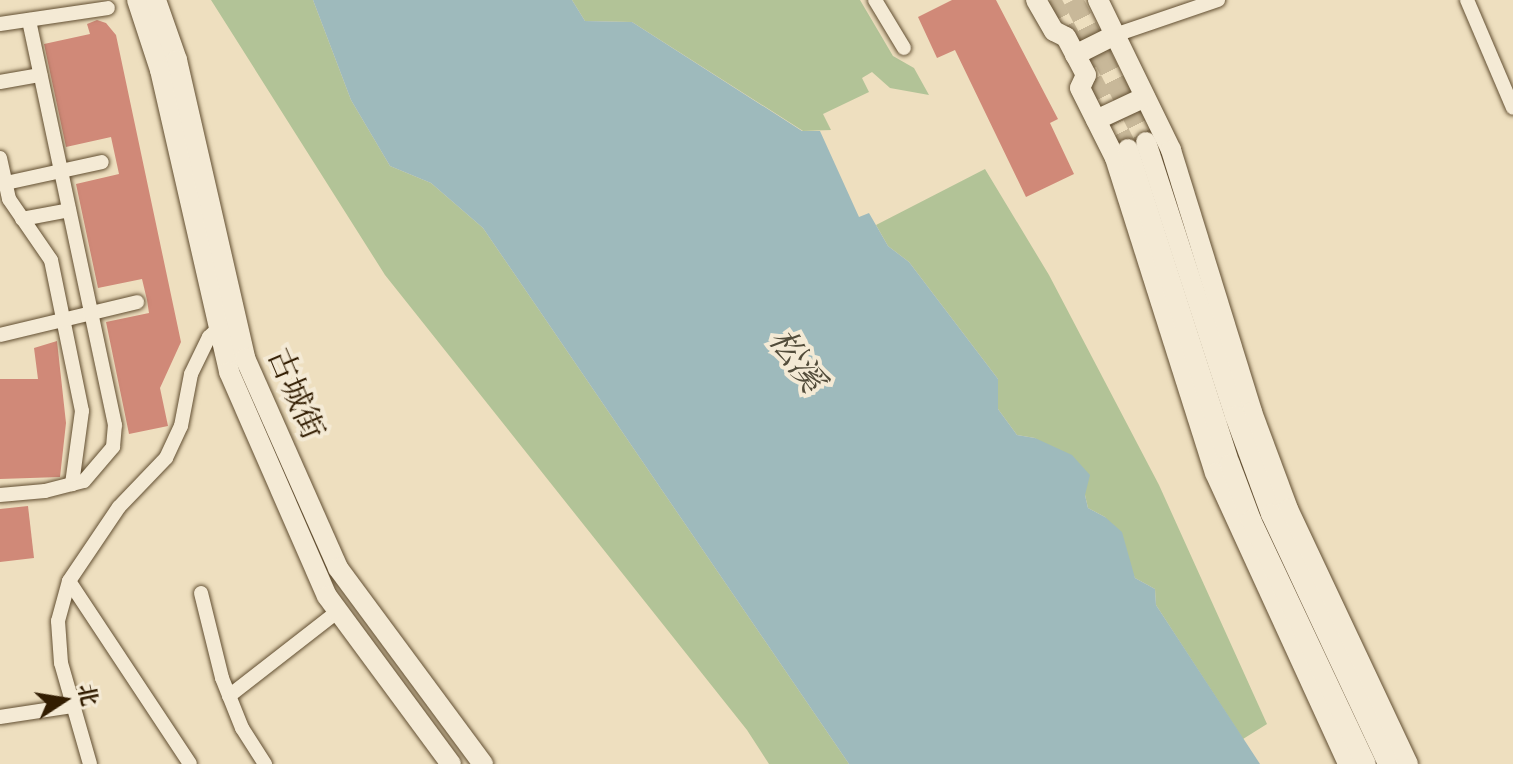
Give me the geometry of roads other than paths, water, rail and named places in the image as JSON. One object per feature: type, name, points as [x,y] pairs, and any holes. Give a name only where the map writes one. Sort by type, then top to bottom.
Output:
[{"type":"main road","name":"古城街","points":[[137,0],[160,70],[229,372],[327,596],[451,764]]},
{"type":"main road","name":"古城街","points":[[156,0],[177,60],[245,358],[338,568],[483,764]]},
{"type":"main road","points":[[1036,0],[1054,31],[1066,37],[1086,75],[1080,88],[1115,158],[1215,473],[1348,764]]},
{"type":"main road","points":[[1098,0],[1171,150],[1252,412],[1288,509],[1408,764]]},
{"type":"main road","points":[[1075,55],[1115,35]]},
{"type":"main road","points":[[1096,120],[1145,97]]},
{"type":"main road","points":[[1366,764],[1240,492],[1137,146],[1271,514],[1388,764]]},
{"type":"street","points":[[875,0],[904,48]]},
{"type":"street","points":[[1115,35],[1218,0]]},
{"type":"street","points":[[1467,0],[1513,108]]},
{"type":"street","points":[[0,24],[108,8]]},
{"type":"street","points":[[0,495],[84,481],[113,447],[115,425],[29,20]]},
{"type":"street","points":[[0,82],[40,75]]},
{"type":"street","points":[[0,158],[9,199],[51,260],[82,411],[72,484]]},
{"type":"street","points":[[6,183],[102,162]]},
{"type":"street","points":[[22,219],[69,210]]},
{"type":"street","points":[[0,335],[137,302]]},
{"type":"street","points":[[90,764],[61,663],[58,621],[69,581],[119,507],[166,458],[181,426],[191,374],[209,337],[219,328]]},
{"type":"street","points":[[82,411],[111,405]]},
{"type":"street","points":[[69,581],[190,764]]},
{"type":"street","points":[[201,593],[229,696],[242,728],[265,764]]},
{"type":"street","points":[[229,696],[338,611]]},
{"type":"street","points":[[0,717],[72,706]]},
{"type":"water","name":"松溪","points":[[313,0],[572,0],[585,21],[632,22],[802,131],[820,131],[859,217],[869,213],[888,246],[909,262],[998,379],[998,409],[1017,435],[1035,438],[1072,455],[1090,475],[1085,495],[1088,508],[1105,517],[1122,532],[1135,578],[1155,589],[1156,605],[1260,764],[849,764],[483,228],[431,183],[390,166],[351,100]]},
{"type":"tunnel","points":[[1051,0],[1128,149]]},
{"type":"tunnel","points":[[1073,0],[1146,142]]}]
